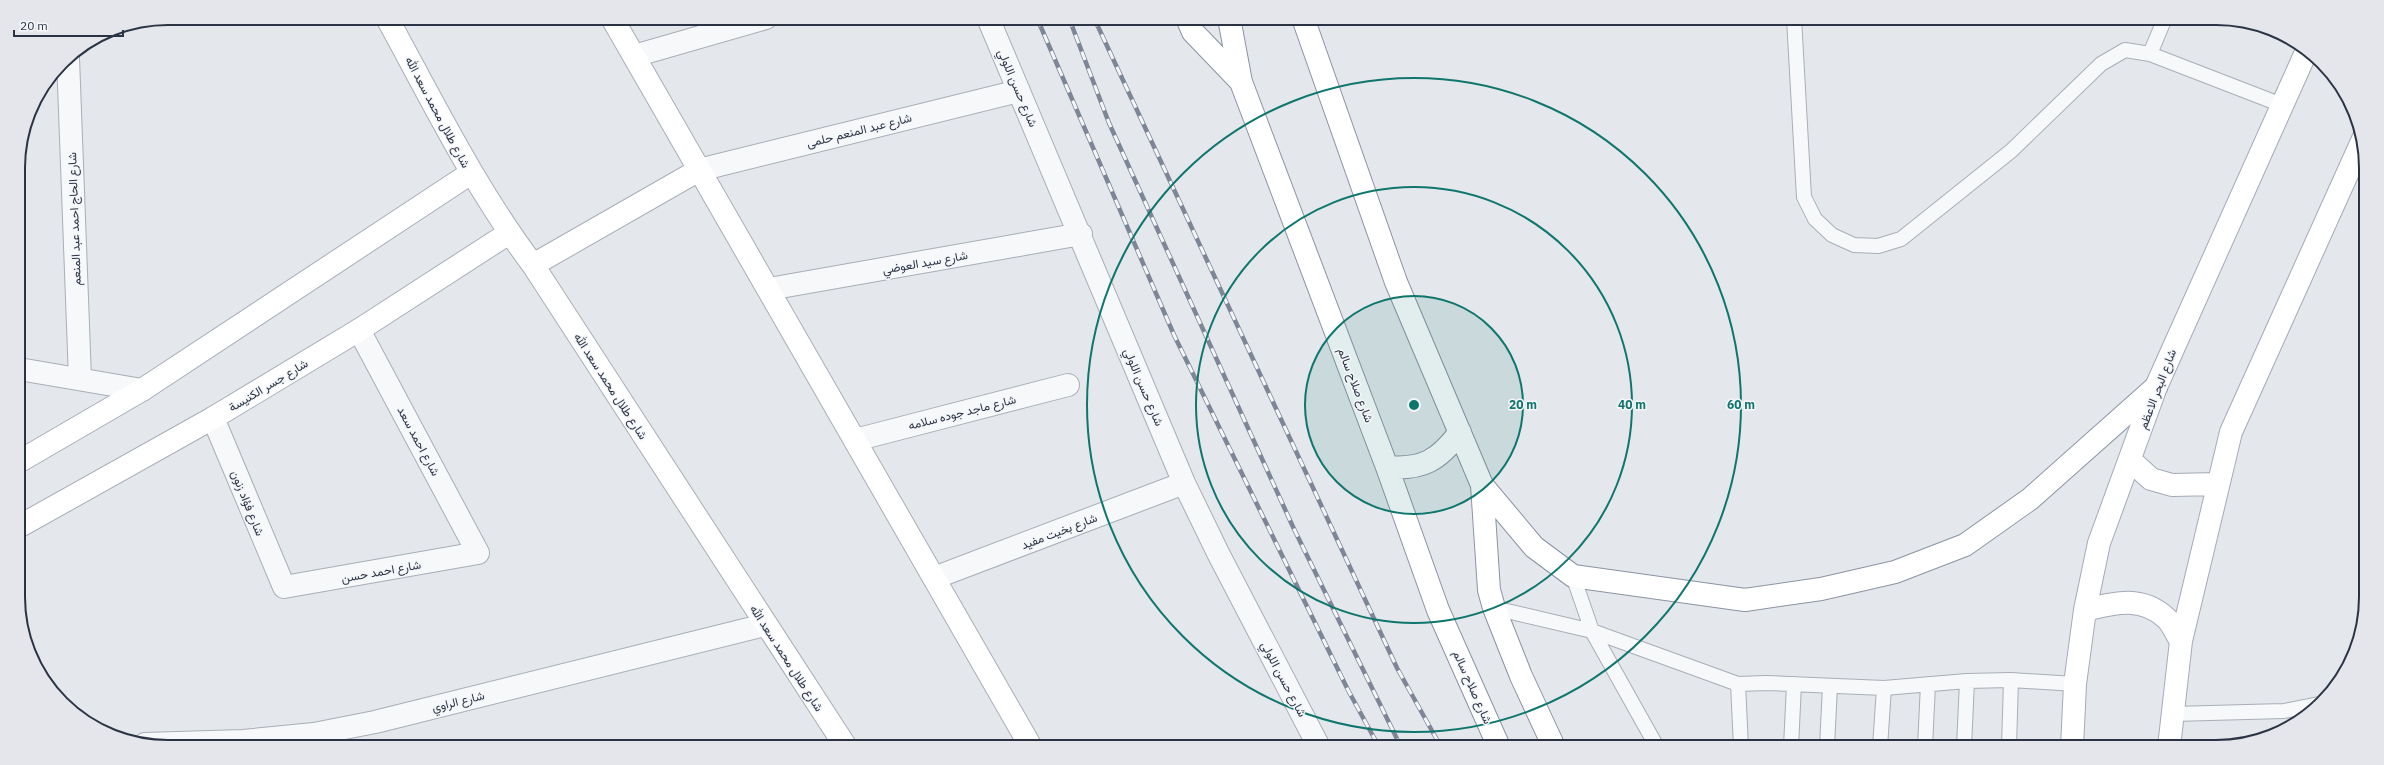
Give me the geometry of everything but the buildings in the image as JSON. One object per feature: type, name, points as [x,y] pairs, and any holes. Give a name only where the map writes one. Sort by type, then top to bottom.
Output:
[{"type":"main road","name":"شارع طلال محمد سعد الله","points":[[391,25],[471,173],[509,233],[533,265],[765,625],[841,740]]},
{"type":"main road","points":[[616,25],[1027,740]]},
{"type":"main road","points":[[1190,25],[1193,32],[1241,82]]},
{"type":"main road","name":"شارع صلاح سالم","points":[[1229,25],[1241,82],[1387,467],[1438,610],[1497,740]]},
{"type":"main road","points":[[1305,25],[1396,282],[1482,485],[1534,547],[1573,576],[1745,600],[1821,589],[1895,572],[1965,545],[2030,499],[2156,386]]},
{"type":"main road","name":"شارع البحر الاعظم","points":[[2072,740],[2075,684],[2085,610],[2099,544],[2156,386],[2304,56]]},
{"type":"main road","points":[[2170,740],[2181,641],[2231,432],[2358,150]]},
{"type":"main road","points":[[533,265],[699,170]]},
{"type":"main road","points":[[25,458],[142,390],[471,173]]},
{"type":"main road","name":"شارع جسر الكنيسة","points":[[25,523],[213,418],[359,330],[509,233]]},
{"type":"main road","points":[[1387,467],[1407,469],[1430,461],[1446,451],[1460,432]]},
{"type":"main road","points":[[2130,460],[2151,479],[2172,485],[2218,484]]},
{"type":"main road","points":[[1482,485],[1489,590],[1494,608],[1521,676],[1551,740]]},
{"type":"main road","points":[[2085,610],[2117,602],[2144,604],[2166,618],[2181,641]]},
{"type":"street","points":[[634,56],[742,25]]},
{"type":"street","name":"شارع حسن اللولي","points":[[991,25],[1081,234],[1184,483],[1315,740]]},
{"type":"street","name":"شارع الحاج احمد عبد المنعم","points":[[68,66],[80,379]]},
{"type":"street","name":"شارع عبد المنعم حلمى","points":[[699,170],[1019,91]]},
{"type":"street","name":"شارع سيد العوضي","points":[[769,289],[1081,234]]},
{"type":"street","name":"شارع احمد سعد","points":[[359,330],[478,553]]},
{"type":"street","points":[[25,369],[142,390]]},
{"type":"street","name":"شارع ماجد جوده سلامه","points":[[855,440],[1068,385]]},
{"type":"street","name":"شارع فؤاد زنون","points":[[213,418],[284,587]]},
{"type":"street","name":"شارع بخيت مفيد","points":[[934,578],[1184,483]]},
{"type":"street","name":"شارع احمد حسن","points":[[284,587],[478,553]]},
{"type":"street","name":"شارع الراوي","points":[[315,740],[375,722],[765,625]]},
{"type":"lane","points":[[1794,25],[1804,197],[1815,219],[1832,235],[1854,245],[1878,246],[1901,239],[2011,150],[2101,64],[2124,50],[2150,54],[2282,105]]},
{"type":"lane","points":[[2150,54],[2162,25]]},
{"type":"lane","points":[[1573,576],[1592,631],[1653,740]]},
{"type":"lane","points":[[1494,608],[1592,631],[1738,684],[1794,684],[1884,688],[1967,680],[2011,680],[2075,684]]},
{"type":"lane","points":[[1964,740],[1967,680]]},
{"type":"lane","points":[[2009,740],[2011,680]]},
{"type":"lane","points":[[1738,684],[1741,740]]},
{"type":"lane","points":[[1790,740],[1794,684]]},
{"type":"lane","points":[[1925,740],[1928,684]]},
{"type":"lane","points":[[1827,740],[1830,686]]},
{"type":"lane","points":[[1880,740],[1884,688]]},
{"type":"lane","points":[[2173,714],[2284,711],[2308,706]]},
{"type":"railway","points":[[1040,25],[1174,335],[1348,690],[1375,740]]},
{"type":"railway","points":[[1072,25],[1109,123],[1294,529],[1398,740]]},
{"type":"railway","points":[[1097,25],[1397,668],[1437,740]]}]
